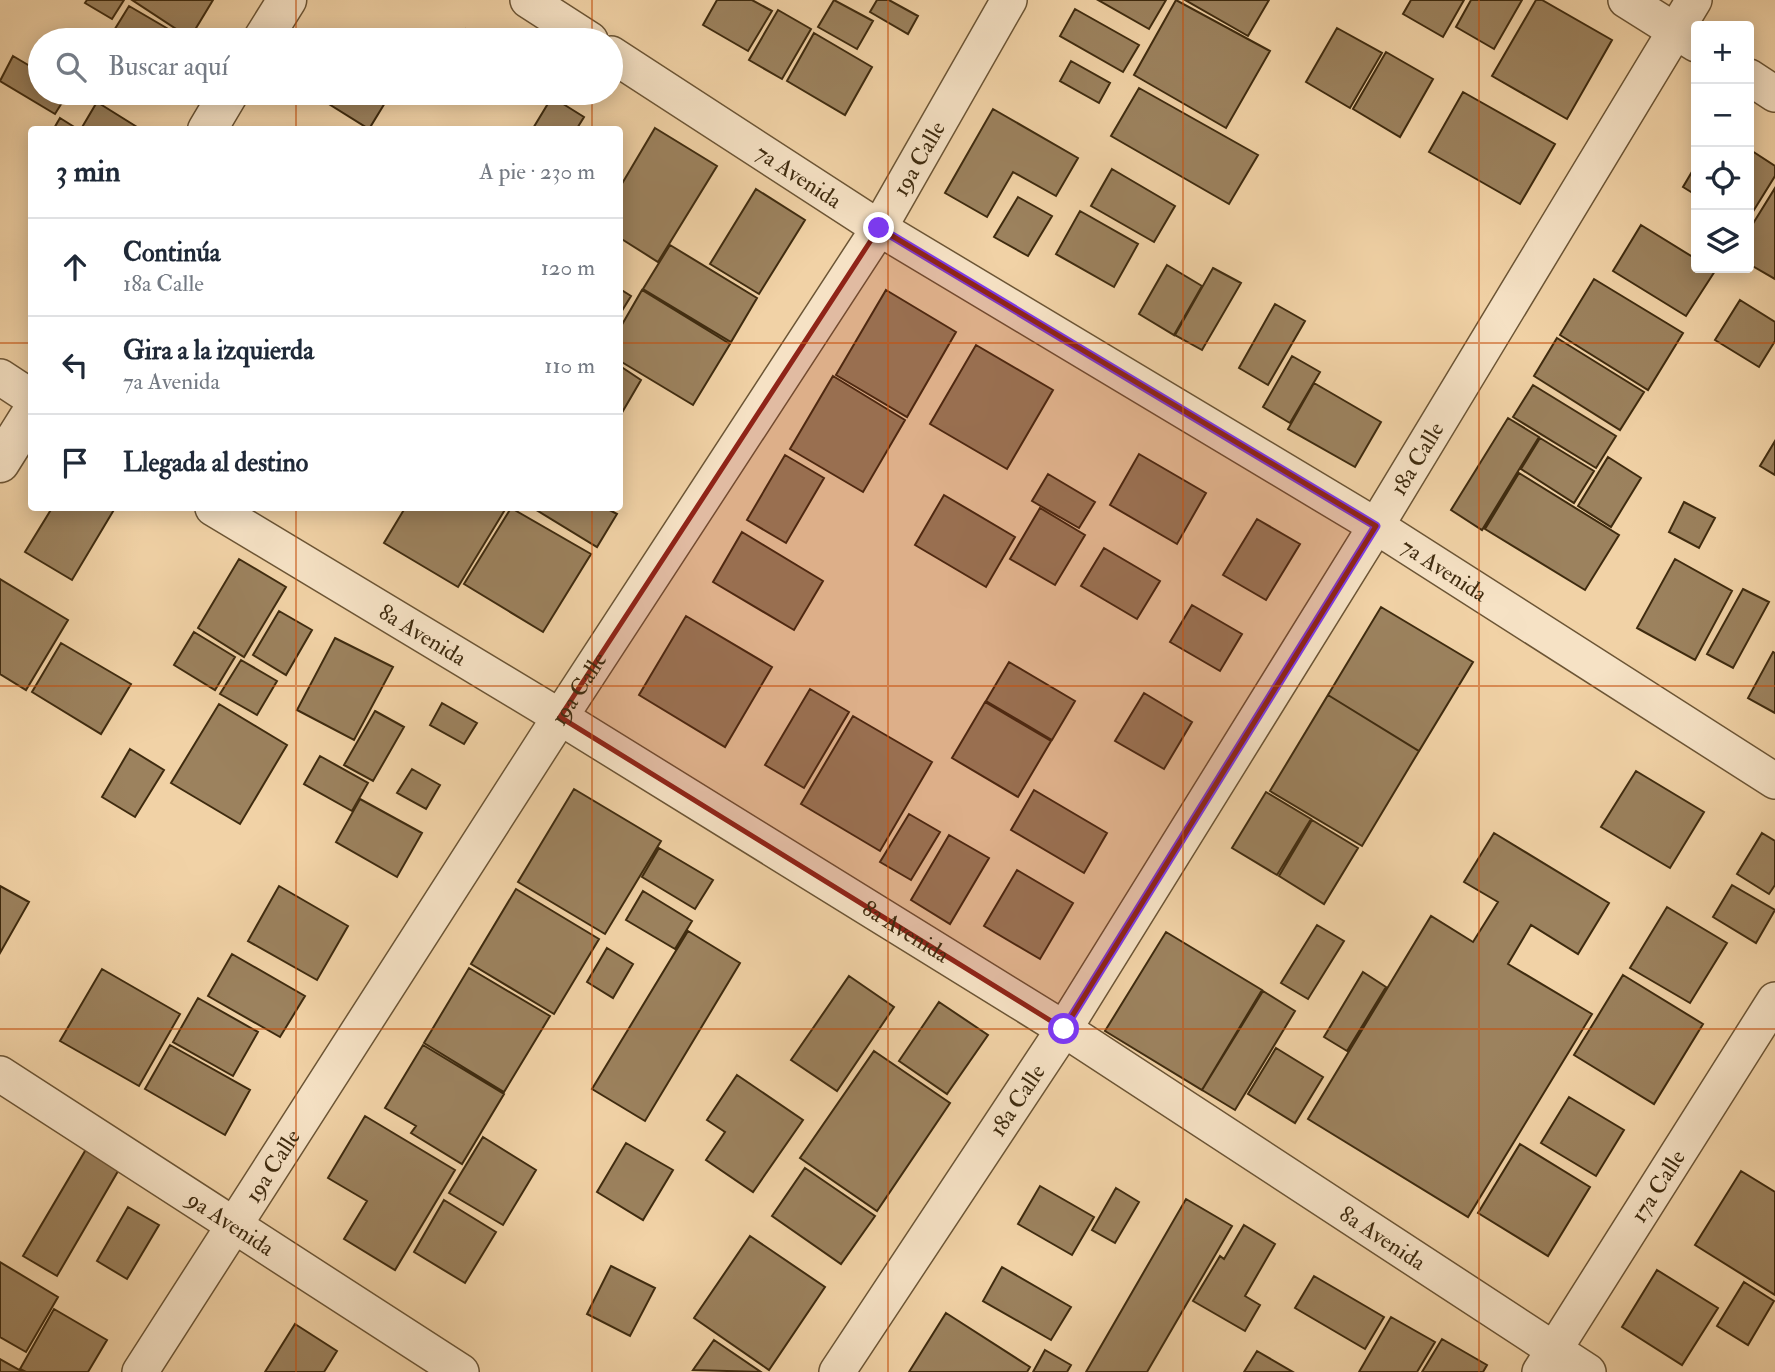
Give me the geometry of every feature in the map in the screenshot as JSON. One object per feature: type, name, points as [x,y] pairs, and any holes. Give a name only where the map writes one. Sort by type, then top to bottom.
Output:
[{"type":"street","points":[[270,28],[287,0]]},
{"type":"street","points":[[528,0],[571,28]]},
{"type":"street","name":"19a Calle","points":[[140,1372],[560,717],[879,228],[1009,0]]},
{"type":"street","points":[[1626,0],[1685,37]]},
{"type":"street","name":"18a Calle","points":[[837,1372],[1064,1029],[1376,526],[1685,37],[1694,0]]},
{"type":"street","name":"7a Avenida","points":[[623,62],[879,228],[1376,526],[1775,781]]},
{"type":"street","points":[[1754,80],[1775,94]]},
{"type":"street","points":[[208,126],[222,105]]},
{"type":"street","points":[[0,377],[28,395]]},
{"type":"street","points":[[0,463],[28,418]]},
{"type":"street","name":"8a Avenida","points":[[218,511],[560,717],[1064,1029],[1546,1361],[1588,1372]]},
{"type":"street","name":"17a Calle","points":[[1546,1361],[1775,1000]]},
{"type":"street","name":"9a Avenida","points":[[0,1074],[461,1372]]},
{"type":"highlighted area","points":[[879,228],[1376,526],[1064,1029],[560,717]]},
{"type":"building","points":[[87,0],[124,0],[112,19],[85,3]]},
{"type":"building","points":[[132,0],[213,0],[196,28],[175,28]]},
{"type":"building","points":[[717,0],[752,0],[772,11],[748,51],[703,25]]},
{"type":"building","points":[[834,0],[873,21],[857,49],[818,27]]},
{"type":"building","points":[[877,0],[889,0],[918,16],[908,34],[870,12]]},
{"type":"building","points":[[1098,0],[1166,0],[1149,29]]},
{"type":"building","points":[[1176,0],[1270,51],[1226,128],[1134,75]]},
{"type":"building","points":[[1185,0],[1269,0],[1248,36]]},
{"type":"building","points":[[1411,0],[1464,0],[1443,37],[1403,14]]},
{"type":"building","points":[[1471,0],[1522,0],[1494,49],[1456,27]]},
{"type":"building","points":[[1536,0],[1542,0],[1612,40],[1567,119],[1492,76]]},
{"type":"building","points":[[129,6],[167,28],[116,28]]},
{"type":"building","points":[[1075,9],[1139,45],[1123,72],[1060,36]]},
{"type":"building","points":[[778,10],[811,29],[782,79],[749,60]]},
{"type":"building","points":[[1337,28],[1382,53],[1350,108],[1306,82]]},
{"type":"building","points":[[814,33],[872,67],[845,115],[787,81]]},
{"type":"building","points":[[1386,52],[1433,79],[1400,137],[1353,109]]},
{"type":"building","points":[[13,56],[28,65],[28,98],[0,81]]},
{"type":"building","points":[[1071,61],[1110,83],[1099,103],[1060,81]]},
{"type":"building","points":[[1139,88],[1258,155],[1229,204],[1111,136]]},
{"type":"building","points":[[1463,92],[1555,144],[1520,204],[1429,152]]},
{"type":"building","points":[[40,105],[61,105],[55,114]]},
{"type":"building","points":[[95,105],[102,105],[135,126],[83,126]]},
{"type":"building","points":[[330,105],[384,105],[371,126],[364,126]]},
{"type":"building","points":[[547,105],[565,105],[584,117],[578,126],[534,126]]},
{"type":"building","points":[[993,109],[1078,158],[1056,196],[1013,172],[987,217],[945,193]]},
{"type":"building","points":[[60,118],[73,126],[55,126]]},
{"type":"building","points":[[655,128],[717,166],[658,262],[623,240],[623,182]]},
{"type":"building","points":[[1754,152],[1775,166],[1775,176],[1754,210]]},
{"type":"building","points":[[1112,169],[1175,206],[1154,242],[1091,206]]},
{"type":"building","points":[[1691,173],[1691,192],[1683,187]]},
{"type":"building","points":[[1775,188],[1775,279],[1754,267],[1754,222]]},
{"type":"building","points":[[756,189],[805,220],[759,294],[710,264]]},
{"type":"building","points":[[1018,197],[1052,216],[1028,256],[994,237]]},
{"type":"building","points":[[1080,211],[1138,244],[1114,287],[1056,254]]},
{"type":"building","points":[[1641,225],[1691,256],[1691,273],[1714,273],[1686,316],[1613,271]]},
{"type":"building","points":[[670,245],[757,298],[731,342],[643,289]]},
{"type":"building","points":[[1167,265],[1202,286],[1174,335],[1139,314]]},
{"type":"building","points":[[1213,268],[1241,283],[1202,350],[1175,335]]},
{"type":"building","points":[[1594,279],[1683,333],[1648,390],[1560,335]]},
{"type":"building","points":[[642,290],[730,344],[693,405],[623,363],[623,323]]},
{"type":"building","points":[[886,290],[956,332],[907,417],[836,375]]},
{"type":"building","points":[[623,291],[631,296],[623,309]]},
{"type":"building","points":[[1740,300],[1775,322],[1775,341],[1759,367],[1715,340]]},
{"type":"building","points":[[1275,304],[1305,321],[1268,385],[1239,368]]},
{"type":"building","points":[[1557,338],[1644,392],[1620,430],[1534,376]]},
{"type":"building","points":[[976,345],[1053,390],[1007,469],[930,424]]},
{"type":"building","points":[[1292,356],[1320,372],[1290,423],[1263,407]]},
{"type":"building","points":[[623,368],[641,380],[623,411]]},
{"type":"building","points":[[833,376],[905,420],[863,492],[790,449]]},
{"type":"building","points":[[1314,383],[1381,422],[1355,467],[1288,429]]},
{"type":"building","points":[[1533,385],[1616,436],[1596,468],[1513,417]]},
{"type":"building","points":[[1508,418],[1539,437],[1482,530],[1451,510]]},
{"type":"building","points":[[1540,438],[1594,471],[1574,503],[1521,469]]},
{"type":"building","points":[[1775,441],[1775,475],[1760,466]]},
{"type":"building","points":[[1139,454],[1206,493],[1177,544],[1110,505]]},
{"type":"building","points":[[785,455],[824,478],[786,543],[747,520]]},
{"type":"building","points":[[1608,457],[1641,478],[1611,527],[1578,506]]},
{"type":"building","points":[[1519,473],[1619,535],[1585,590],[1485,529]]},
{"type":"building","points":[[1048,474],[1095,502],[1079,528],[1032,501]]},
{"type":"building","points":[[944,495],[1015,537],[986,587],[915,545]]},
{"type":"building","points":[[1684,502],[1715,518],[1699,548],[1669,532]]},
{"type":"building","points":[[1040,508],[1085,535],[1055,585],[1010,559]]},
{"type":"building","points":[[50,511],[113,511],[72,580],[25,552]]},
{"type":"building","points":[[403,511],[504,511],[458,587],[384,543]]},
{"type":"building","points":[[509,511],[516,511],[591,554],[543,632],[464,584]]},
{"type":"building","points":[[538,511],[612,511],[617,514],[597,547]]},
{"type":"building","points":[[1257,519],[1300,544],[1266,600],[1223,575]]},
{"type":"building","points":[[742,532],[823,581],[794,630],[713,582]]},
{"type":"building","points":[[1104,548],[1160,581],[1137,619],[1081,586]]},
{"type":"building","points":[[239,559],[286,587],[244,657],[198,628]]},
{"type":"building","points":[[1675,559],[1732,591],[1695,660],[1637,628]]},
{"type":"building","points":[[0,579],[68,620],[26,690],[0,674]]},
{"type":"building","points":[[1743,589],[1769,602],[1733,668],[1707,654]]},
{"type":"building","points":[[1192,605],[1242,634],[1220,671],[1170,642]]},
{"type":"building","points":[[1381,607],[1473,662],[1419,751],[1328,695]]},
{"type":"building","points":[[279,611],[312,630],[286,675],[253,655]]},
{"type":"building","points":[[686,616],[772,667],[725,747],[639,695]]},
{"type":"building","points":[[194,632],[235,657],[215,690],[174,665]]},
{"type":"building","points":[[335,638],[393,667],[354,740],[297,710]]},
{"type":"building","points":[[61,643],[131,684],[101,734],[32,692]]},
{"type":"building","points":[[1773,652],[1775,653],[1775,713],[1748,698]]},
{"type":"building","points":[[241,660],[277,681],[257,715],[220,694]]},
{"type":"building","points":[[1009,662],[1075,701],[1052,740],[986,701]]},
{"type":"building","points":[[810,689],[849,712],[804,788],[765,765]]},
{"type":"building","points":[[1144,693],[1192,722],[1164,769],[1115,741]]},
{"type":"building","points":[[1328,695],[1419,751],[1362,846],[1270,791]]},
{"type":"building","points":[[985,702],[1051,741],[1018,797],[952,758]]},
{"type":"building","points":[[442,703],[477,723],[464,744],[430,725]]},
{"type":"building","points":[[219,704],[287,745],[240,824],[171,783]]},
{"type":"building","points":[[375,711],[404,727],[373,781],[344,765]]},
{"type":"building","points":[[853,716],[932,762],[880,851],[801,804]]},
{"type":"building","points":[[130,749],[164,770],[135,817],[102,797]]},
{"type":"building","points":[[320,756],[368,783],[352,811],[304,784]]},
{"type":"building","points":[[412,769],[440,785],[426,809],[397,793]]},
{"type":"building","points":[[1636,771],[1704,812],[1670,868],[1601,827]]},
{"type":"building","points":[[574,789],[661,841],[605,934],[518,882]]},
{"type":"building","points":[[1034,790],[1107,833],[1084,873],[1011,830]]},
{"type":"building","points":[[1266,792],[1311,819],[1277,875],[1232,848]]},
{"type":"building","points":[[360,799],[422,833],[397,877],[336,842]]},
{"type":"building","points":[[909,814],[940,832],[911,880],[880,862]]},
{"type":"building","points":[[1312,820],[1358,848],[1324,904],[1279,876]]},
{"type":"building","points":[[1494,833],[1609,903],[1578,954],[1531,925],[1508,964],[1592,1014],[1468,1217],[1308,1119],[1431,916],[1473,942],[1498,902],[1464,882]]},
{"type":"building","points":[[1762,833],[1775,841],[1775,885],[1769,894],[1737,874]]},
{"type":"building","points":[[949,835],[989,858],[950,924],[911,900]]},
{"type":"building","points":[[659,848],[713,880],[695,909],[642,877]]},
{"type":"building","points":[[1017,870],[1073,903],[1040,959],[984,926]]},
{"type":"building","points":[[1732,885],[1775,910],[1756,943],[1713,917]]},
{"type":"building","points":[[0,886],[29,902],[0,953]]},
{"type":"building","points":[[279,886],[348,926],[317,980],[248,941]]},
{"type":"building","points":[[516,889],[599,939],[554,1014],[471,964]]},
{"type":"building","points":[[643,891],[692,921],[675,949],[626,920]]},
{"type":"building","points":[[1667,907],[1727,943],[1690,1003],[1630,968]]},
{"type":"building","points":[[1317,925],[1344,941],[1308,999],[1281,983]]},
{"type":"building","points":[[688,931],[740,963],[645,1121],[592,1089]]},
{"type":"building","points":[[1166,932],[1262,990],[1202,1090],[1105,1031]]},
{"type":"building","points":[[607,948],[633,964],[613,998],[587,982]]},
{"type":"building","points":[[232,954],[305,996],[280,1037],[208,996]]},
{"type":"building","points":[[469,968],[550,1016],[504,1092],[424,1043]]},
{"type":"building","points":[[102,969],[180,1014],[139,1086],[60,1041]]},
{"type":"building","points":[[1363,972],[1386,987],[1347,1051],[1324,1037]]},
{"type":"building","points":[[1623,975],[1703,1024],[1654,1104],[1574,1055]]},
{"type":"building","points":[[849,976],[894,1007],[837,1091],[791,1060]]},
{"type":"building","points":[[1263,991],[1295,1011],[1235,1110],[1202,1090]]},
{"type":"building","points":[[198,998],[258,1032],[233,1076],[173,1042]]},
{"type":"building","points":[[939,1002],[988,1035],[947,1094],[899,1061]]},
{"type":"building","points":[[170,1045],[250,1090],[225,1135],[145,1089]]},
{"type":"building","points":[[423,1045],[504,1094],[462,1164],[411,1133],[416,1126],[385,1108]]},
{"type":"building","points":[[1276,1048],[1323,1077],[1295,1123],[1248,1094]]},
{"type":"building","points":[[874,1051],[950,1103],[877,1211],[800,1158]]},
{"type":"building","points":[[737,1075],[803,1120],[753,1192],[706,1160],[725,1132],[707,1120]]},
{"type":"building","points":[[1569,1097],[1624,1130],[1596,1176],[1541,1143]]},
{"type":"building","points":[[365,1116],[455,1170],[395,1270],[344,1239],[367,1201],[328,1178]]},
{"type":"building","points":[[483,1137],[536,1170],[503,1225],[449,1193]]},
{"type":"building","points":[[626,1143],[673,1170],[643,1220],[597,1192]]},
{"type":"building","points":[[1520,1144],[1590,1187],[1548,1256],[1478,1213]]},
{"type":"building","points":[[88,1146],[121,1166],[57,1276],[23,1256]]},
{"type":"building","points":[[805,1168],[875,1216],[841,1264],[772,1216]]},
{"type":"building","points":[[1741,1171],[1775,1192],[1775,1295],[1695,1245]]},
{"type":"building","points":[[1040,1186],[1094,1217],[1072,1255],[1018,1224]]},
{"type":"building","points":[[1116,1188],[1139,1202],[1115,1243],[1092,1230]]},
{"type":"building","points":[[1186,1199],[1232,1226],[1147,1372],[1086,1372]]},
{"type":"building","points":[[444,1200],[496,1232],[465,1283],[414,1252]]},
{"type":"building","points":[[128,1207],[159,1225],[127,1279],[97,1261]]},
{"type":"building","points":[[1244,1225],[1275,1244],[1245,1296],[1260,1305],[1245,1331],[1193,1301],[1220,1256],[1224,1259]]},
{"type":"building","points":[[750,1236],[825,1287],[769,1370],[694,1318]]},
{"type":"building","points":[[0,1262],[58,1297],[26,1352],[0,1337]]},
{"type":"building","points":[[611,1266],[655,1288],[630,1336],[587,1314]]},
{"type":"building","points":[[1002,1267],[1071,1307],[1051,1340],[983,1301]]},
{"type":"building","points":[[1657,1270],[1718,1308],[1682,1365],[1622,1327]]},
{"type":"building","points":[[1314,1276],[1384,1317],[1365,1349],[1295,1308]]},
{"type":"building","points":[[1744,1282],[1774,1301],[1748,1345],[1717,1326]]},
{"type":"building","points":[[54,1309],[107,1340],[88,1372],[26,1372],[20,1369]]},
{"type":"building","points":[[946,1313],[1030,1367],[1027,1372],[909,1372]]},
{"type":"building","points":[[1391,1317],[1435,1342],[1417,1372],[1359,1372]]},
{"type":"building","points":[[295,1324],[337,1351],[324,1372],[265,1372]]},
{"type":"building","points":[[1442,1339],[1487,1365],[1483,1372],[1422,1372]]},
{"type":"building","points":[[714,1340],[761,1372],[693,1370]]},
{"type":"building","points":[[1045,1350],[1071,1365],[1067,1372],[1033,1372]]},
{"type":"building","points":[[1257,1351],[1293,1372],[1244,1372]]},
{"type":"building","points":[[0,1359],[23,1372],[0,1372]]},
{"type":"route","points":[[879,228],[1376,526],[1064,1029]]}]
